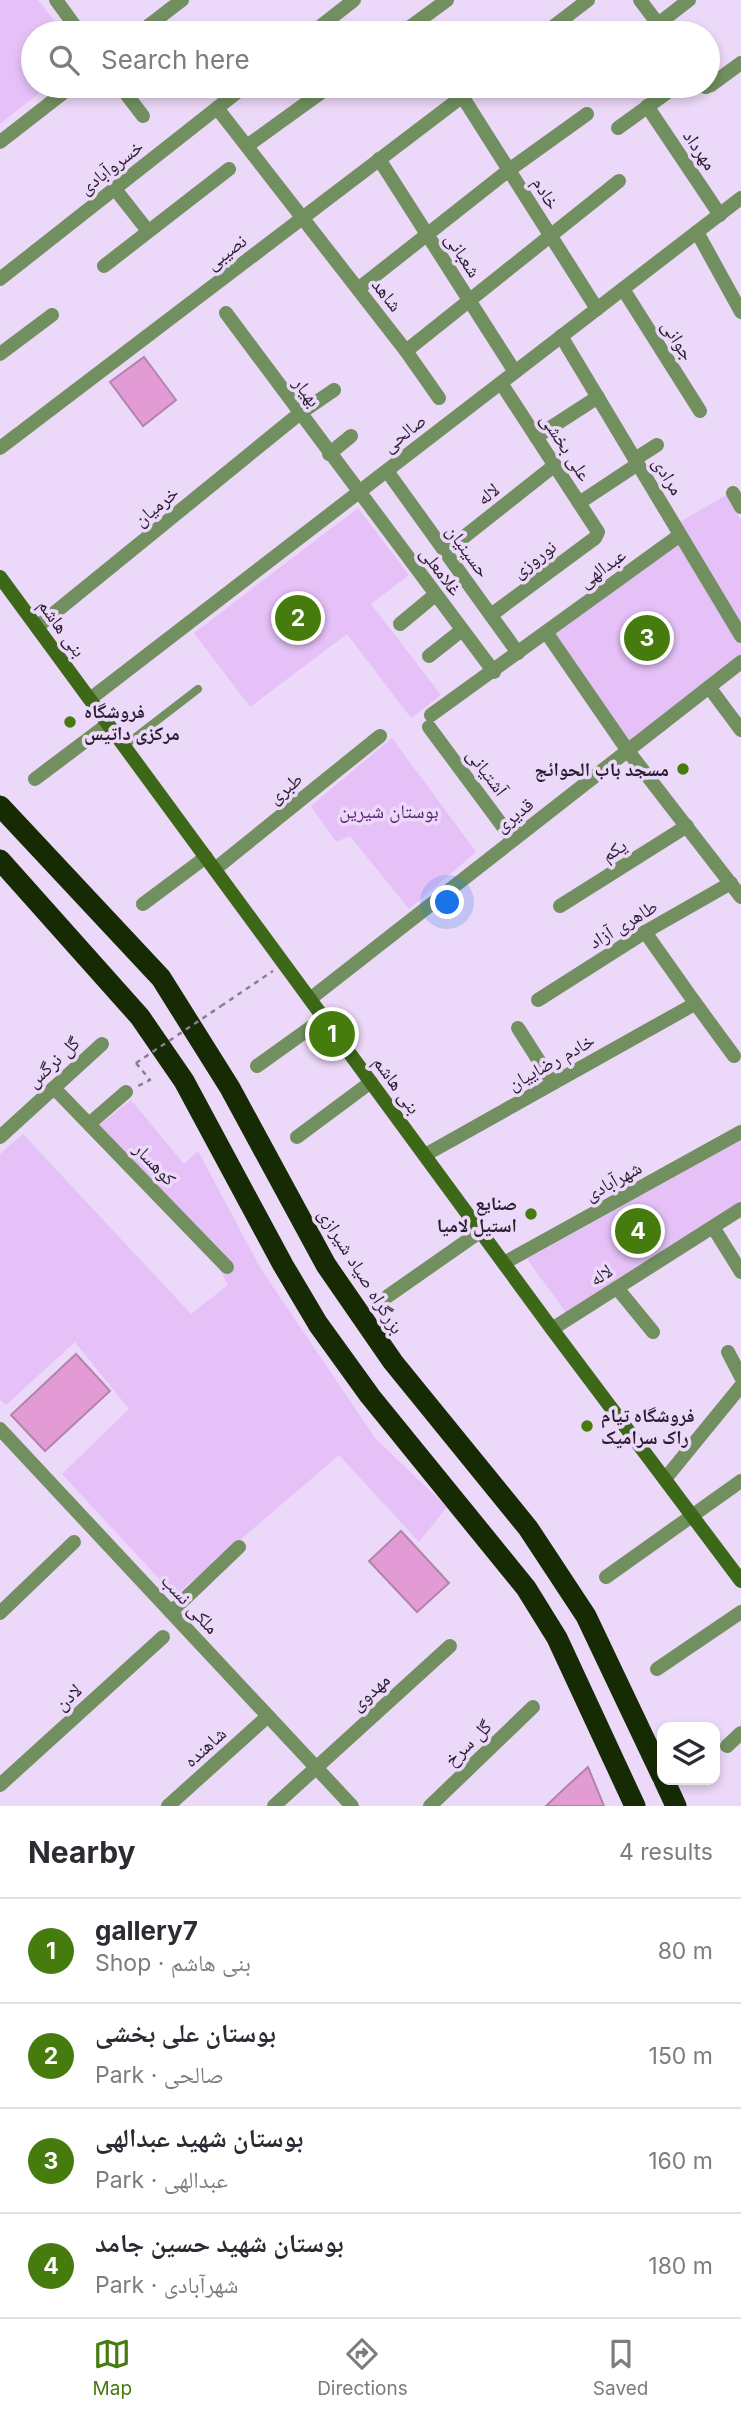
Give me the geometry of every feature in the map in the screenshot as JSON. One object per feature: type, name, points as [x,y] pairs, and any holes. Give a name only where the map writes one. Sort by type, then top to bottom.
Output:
[{"type":"highway","name":"بزرگراه صیاد شیرازی","points":[[0,806],[161,978],[230,1088],[326,1265],[393,1362],[528,1528],[586,1616],[657,1765]]},
{"type":"highway","points":[[0,860],[139,1017],[184,1081],[283,1265],[318,1324],[354,1374],[526,1588],[557,1638],[635,1806]]},
{"type":"highway","name":"بزرگراه صیاد شیرازی","points":[[666,1785],[676,1806]]},
{"type":"main road","name":"بنی هاشم","points":[[0,577],[552,1329],[738,1572]]},
{"type":"street","points":[[55,0],[71,21]]},
{"type":"street","points":[[155,21],[182,0]]},
{"type":"street","points":[[327,21],[354,0]]},
{"type":"street","points":[[418,21],[447,0]]},
{"type":"street","points":[[561,21],[588,0]]},
{"type":"street","points":[[640,0],[655,21]]},
{"type":"street","points":[[669,21],[689,0]]},
{"type":"street","points":[[720,78],[741,62]]},
{"type":"street","points":[[0,142],[57,98]]},
{"type":"street","points":[[129,98],[143,116]]},
{"type":"street","name":"خسروآبادی","points":[[0,279],[230,98]]},
{"type":"street","points":[[247,146],[313,98]]},
{"type":"street","name":"نصیبی","points":[[0,448],[459,98]]},
{"type":"street","name":"خادم","points":[[463,98],[597,309]]},
{"type":"street","points":[[618,128],[659,98]]},
{"type":"street","name":"مهرداد","points":[[648,106],[720,215]]},
{"type":"street","name":"شاهد","points":[[217,108],[406,351],[439,398]]},
{"type":"street","points":[[358,289],[509,170],[587,114]]},
{"type":"street","name":"شعبانی","points":[[379,159],[515,372]]},
{"type":"street","points":[[104,266],[229,169]]},
{"type":"street","points":[[406,351],[619,181]]},
{"type":"street","points":[[115,189],[148,231]]},
{"type":"street","name":"صالحی","points":[[90,699],[741,198]]},
{"type":"street","points":[[697,232],[741,312]]},
{"type":"street","name":"جوانی","points":[[623,289],[700,411]]},
{"type":"street","name":"بهیار","points":[[226,313],[358,493]]},
{"type":"street","points":[[0,354],[52,315]]},
{"type":"street","name":"مرادی","points":[[561,336],[741,636]]},
{"type":"street","name":"علی بخشی","points":[[501,383],[598,532]]},
{"type":"street","name":"خرمیان","points":[[37,627],[299,414],[334,390]]},
{"type":"street","points":[[536,437],[597,397]]},
{"type":"street","points":[[329,454],[351,436]]},
{"type":"street","points":[[579,502],[657,445]]},
{"type":"street","name":"لاله","points":[[446,552],[555,466]]},
{"type":"street","name":"حسینیان","points":[[387,471],[518,653]]},
{"type":"street","name":"غلامعلی","points":[[358,493],[494,672]]},
{"type":"street","points":[[733,493],[741,507]]},
{"type":"street","name":"نوروزی","points":[[491,615],[595,538],[598,532]]},
{"type":"street","name":"عبدالهی","points":[[430,721],[680,534]]},
{"type":"street","points":[[400,624],[435,595]]},
{"type":"street","points":[[429,656],[462,630]]},
{"type":"street","points":[[546,632],[628,751],[741,897]]},
{"type":"street","name":"قدیری","points":[[310,999],[741,662]]},
{"type":"street","points":[[709,687],[741,730]]},
{"type":"street","name":"آشتیانی","points":[[430,721],[513,840]]},
{"type":"street","points":[[35,779],[108,724]]},
{"type":"street","name":"طبری","points":[[215,869],[380,736]]},
{"type":"street","name":"یکم","points":[[560,906],[687,826]]},
{"type":"street","points":[[143,904],[206,857]]},
{"type":"street","name":"طاهری آزاد","points":[[538,1000],[645,932],[731,883]]},
{"type":"street","points":[[645,932],[734,1056]]},
{"type":"street","name":"خادم رضاییان","points":[[425,1155],[691,1006],[693,1000]]},
{"type":"street","points":[[257,1066],[324,1018]]},
{"type":"street","points":[[518,1028],[553,1083]]},
{"type":"street","name":"گل نرگس","points":[[0,1137],[102,1044]]},
{"type":"street","points":[[297,1136],[371,1082]]},
{"type":"street","name":"کوهسار","points":[[54,1088],[227,1267]]},
{"type":"street","points":[[89,1124],[126,1092]]},
{"type":"street","name":"شهرآبادی","points":[[504,1263],[741,1132]]},
{"type":"street","name":"لاله","points":[[552,1329],[741,1209]]},
{"type":"street","points":[[713,1227],[741,1272]]},
{"type":"street","points":[[388,1296],[481,1231]]},
{"type":"street","points":[[617,1288],[653,1332]]},
{"type":"street","points":[[728,1352],[741,1377]]},
{"type":"street","points":[[665,1479],[741,1386]]},
{"type":"street","name":"ملکی نسب","points":[[0,1429],[352,1806]]},
{"type":"street","points":[[606,1577],[741,1481]]},
{"type":"street","points":[[0,1613],[74,1542]]},
{"type":"street","points":[[171,1612],[239,1547]]},
{"type":"street","points":[[657,1669],[741,1612]]},
{"type":"street","name":"لادن","points":[[0,1785],[163,1637]]},
{"type":"street","name":"مهدوی","points":[[274,1806],[450,1646]]},
{"type":"street","name":"گل سرخ","points":[[430,1806],[533,1707]]},
{"type":"street","name":"شاهنده","points":[[167,1806],[268,1716]]},
{"type":"street","points":[[727,1746],[741,1732]]},
{"type":"lane","points":[[124,746],[198,690]]},
{"type":"path","points":[[150,1080],[136,1063],[284,964]]},
{"type":"green space","points":[[0,0],[38,0],[55,21],[21,21],[21,98],[33,98],[0,124]]},
{"type":"green space","points":[[726,495],[741,520],[741,626],[680,522]]},
{"type":"green space","points":[[358,508],[409,575],[371,604],[441,695],[411,718],[347,634],[250,707],[194,633]]},
{"type":"green space","points":[[679,541],[741,644],[741,658],[630,744],[552,633]]},
{"type":"green space","name":"بوستان شیرین","points":[[392,738],[476,852],[409,909],[350,836],[336,842],[311,806]]},
{"type":"green space","points":[[131,1100],[184,1164],[198,1151],[261,1269],[375,1438],[447,1507],[419,1542],[339,1455],[175,1596],[62,1474],[129,1409],[75,1342],[6,1405],[0,1399],[0,1154],[23,1134],[191,1314],[228,1285],[197,1226],[98,1126]]},
{"type":"green space","points":[[741,1140],[741,1203],[567,1314],[527,1259]]},
{"type":"building","points":[[144,357],[176,400],[143,426],[110,382]]},
{"type":"building","points":[[76,1354],[110,1391],[45,1451],[11,1415]]},
{"type":"building","points":[[401,1531],[449,1583],[417,1612],[369,1561]]},
{"type":"building","points":[[588,1767],[604,1806],[546,1806],[565,1788]]},
{"type":"place","name":"بوستان علی بخشی","points":[[298,618]]},
{"type":"place","name":"بوستان شهید عبدالهی","points":[[647,638]]},
{"type":"place","name":"فروشگاه مرکزی داتیس","points":[[70,722]]},
{"type":"place","name":"مسجد باب الحوائج","points":[[683,769]]},
{"type":"place","name":"gallery7","points":[[332,1034]]},
{"type":"place","name":"صنایع استیل لامیا","points":[[531,1214]]},
{"type":"place","name":"بوستان شهید حسین جامد","points":[[638,1231]]},
{"type":"place","name":"فروشگاه تیام راک سرامیک","points":[[587,1426]]}]
